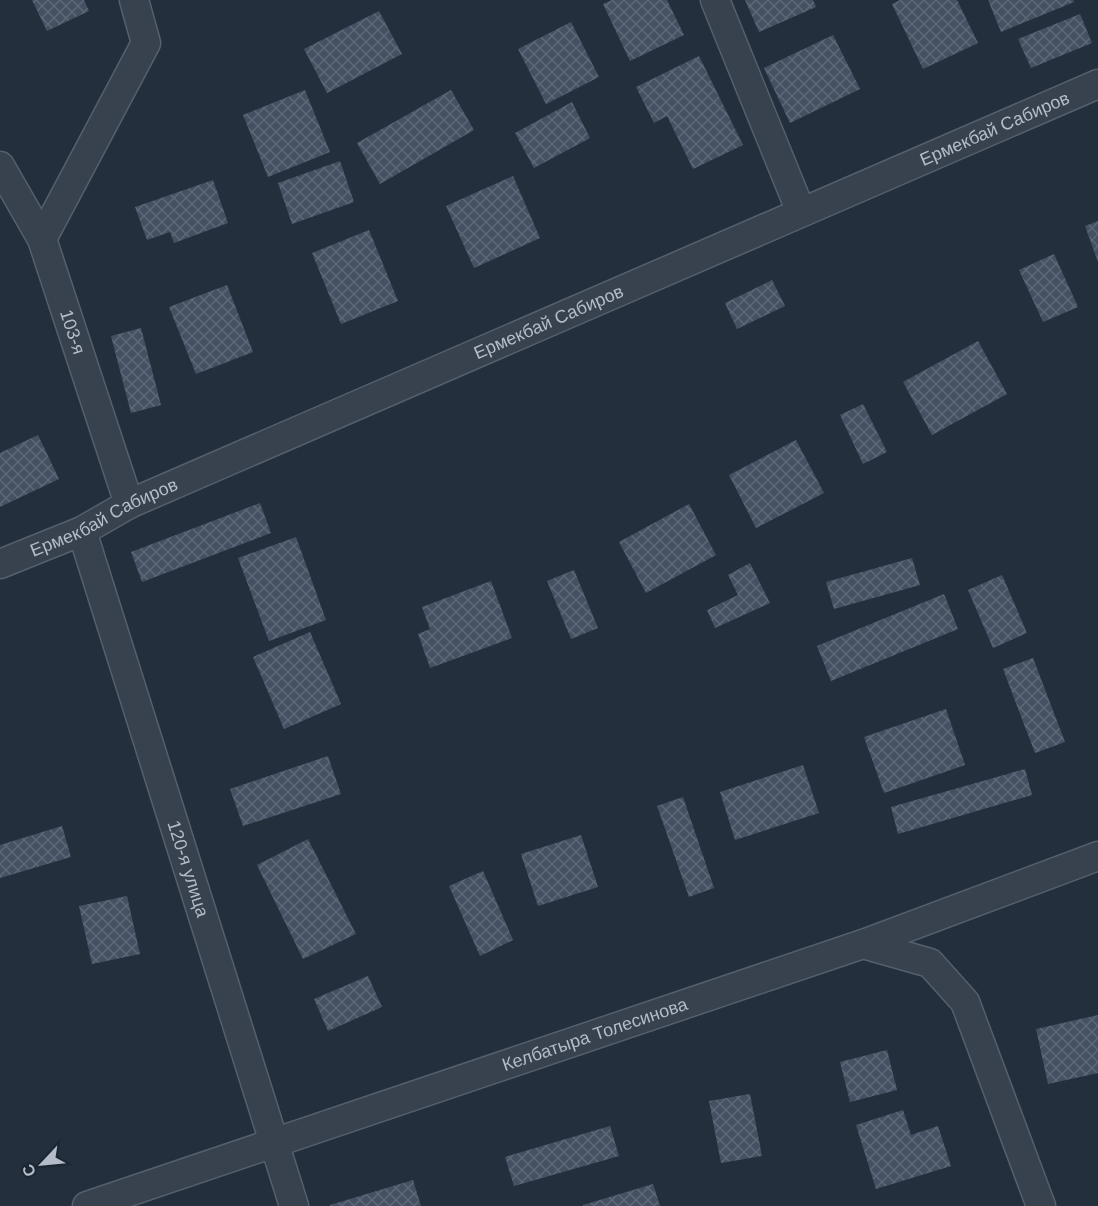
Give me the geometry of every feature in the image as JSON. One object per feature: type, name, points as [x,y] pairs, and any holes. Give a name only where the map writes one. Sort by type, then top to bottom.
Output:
[{"type":"street","points":[[42,239],[146,43],[134,0]]},
{"type":"street","points":[[716,0],[801,212]]},
{"type":"street","name":"Ермекбай Сабиров","points":[[0,564],[82,531],[129,504],[1098,84]]},
{"type":"street","name":"103-я","points":[[0,166],[42,239],[129,504]]},
{"type":"street","name":"120-я улица","points":[[82,531],[294,1206]]},
{"type":"street","name":"Келбатыра Толесинова","points":[[87,1206],[863,944],[1098,856]]},
{"type":"street","points":[[863,944],[930,963],[965,1002],[1041,1206]]},
{"type":"building","points":[[32,0],[84,0],[89,11],[47,31]]},
{"type":"building","points":[[612,0],[667,0],[684,35],[630,61],[603,4]]},
{"type":"building","points":[[745,0],[813,0],[816,7],[759,32]]},
{"type":"building","points":[[900,0],[957,0],[978,43],[923,69],[892,4]]},
{"type":"building","points":[[988,0],[1073,0],[1074,2],[1001,32]]},
{"type":"building","points":[[379,11],[402,54],[327,93],[304,49]]},
{"type":"building","points":[[1080,14],[1092,43],[1031,68],[1018,39]]},
{"type":"building","points":[[571,22],[599,77],[546,104],[518,49]]},
{"type":"building","points":[[833,35],[860,89],[790,123],[764,68]]},
{"type":"building","points":[[699,56],[743,145],[693,169],[667,116],[654,123],[636,87]]},
{"type":"building","points":[[305,90],[330,152],[268,177],[243,115]]},
{"type":"building","points":[[451,90],[474,130],[380,184],[357,143]]},
{"type":"building","points":[[572,102],[590,138],[534,168],[515,133]]},
{"type":"building","points":[[340,161],[354,202],[292,224],[278,183]]},
{"type":"building","points":[[513,176],[540,238],[474,268],[446,206]]},
{"type":"building","points":[[213,180],[228,223],[174,243],[170,232],[147,240],[135,207]]},
{"type":"building","points":[[1098,221],[1098,262],[1085,226]]},
{"type":"building","points":[[369,230],[398,301],[341,324],[312,253]]},
{"type":"building","points":[[1054,254],[1078,307],[1043,322],[1019,270]]},
{"type":"building","points":[[772,280],[785,306],[737,329],[725,303]]},
{"type":"building","points":[[227,285],[253,352],[196,374],[169,307]]},
{"type":"building","points":[[141,328],[161,405],[131,413],[111,336]]},
{"type":"building","points":[[978,341],[1007,394],[932,435],[903,382]]},
{"type":"building","points":[[863,404],[887,452],[863,464],[840,415]]},
{"type":"building","points":[[38,435],[59,479],[0,507],[0,453]]},
{"type":"building","points":[[796,440],[824,493],[756,528],[729,475]]},
{"type":"building","points":[[260,503],[271,533],[142,582],[131,552]]},
{"type":"building","points":[[689,504],[716,555],[646,593],[619,542]]},
{"type":"building","points":[[296,537],[326,620],[269,641],[238,558]]},
{"type":"building","points":[[912,558],[920,585],[834,609],[826,582]]},
{"type":"building","points":[[750,563],[770,603],[715,628],[707,610],[738,595],[728,575]]},
{"type":"building","points":[[574,570],[598,628],[571,639],[547,581]]},
{"type":"building","points":[[1002,575],[1027,633],[993,648],[968,590]]},
{"type":"building","points":[[491,581],[512,638],[430,668],[418,634],[430,629],[422,607]]},
{"type":"building","points":[[944,594],[958,629],[831,681],[817,646]]},
{"type":"building","points":[[310,632],[341,704],[284,729],[253,657]]},
{"type":"building","points":[[1033,658],[1065,742],[1035,753],[1003,669]]},
{"type":"building","points":[[946,709],[965,765],[884,793],[864,737]]},
{"type":"building","points":[[328,756],[341,794],[243,826],[230,789]]},
{"type":"building","points":[[803,765],[819,813],[735,840],[720,792]]},
{"type":"building","points":[[1025,769],[1032,795],[898,834],[891,807]]},
{"type":"building","points":[[683,797],[714,888],[689,897],[657,806]]},
{"type":"building","points":[[62,826],[71,857],[0,878],[0,845]]},
{"type":"building","points":[[581,835],[598,887],[538,906],[521,854]]},
{"type":"building","points":[[308,839],[356,934],[303,959],[257,865]]},
{"type":"building","points":[[483,871],[513,940],[480,956],[449,886]]},
{"type":"building","points":[[127,896],[140,954],[92,964],[79,906]]},
{"type":"building","points":[[368,976],[382,1007],[328,1031],[314,999]]},
{"type":"building","points":[[1098,1015],[1098,1073],[1048,1084],[1036,1029]]},
{"type":"building","points":[[887,1050],[897,1090],[850,1102],[840,1062]]},
{"type":"building","points":[[750,1094],[762,1156],[721,1163],[709,1101]]},
{"type":"building","points":[[903,1110],[911,1135],[938,1126],[951,1166],[876,1189],[856,1125]]},
{"type":"building","points":[[610,1126],[619,1156],[514,1186],[505,1157]]},
{"type":"building","points":[[413,1180],[421,1206],[330,1206],[330,1205]]},
{"type":"building","points":[[653,1184],[660,1206],[583,1206],[583,1205]]}]
